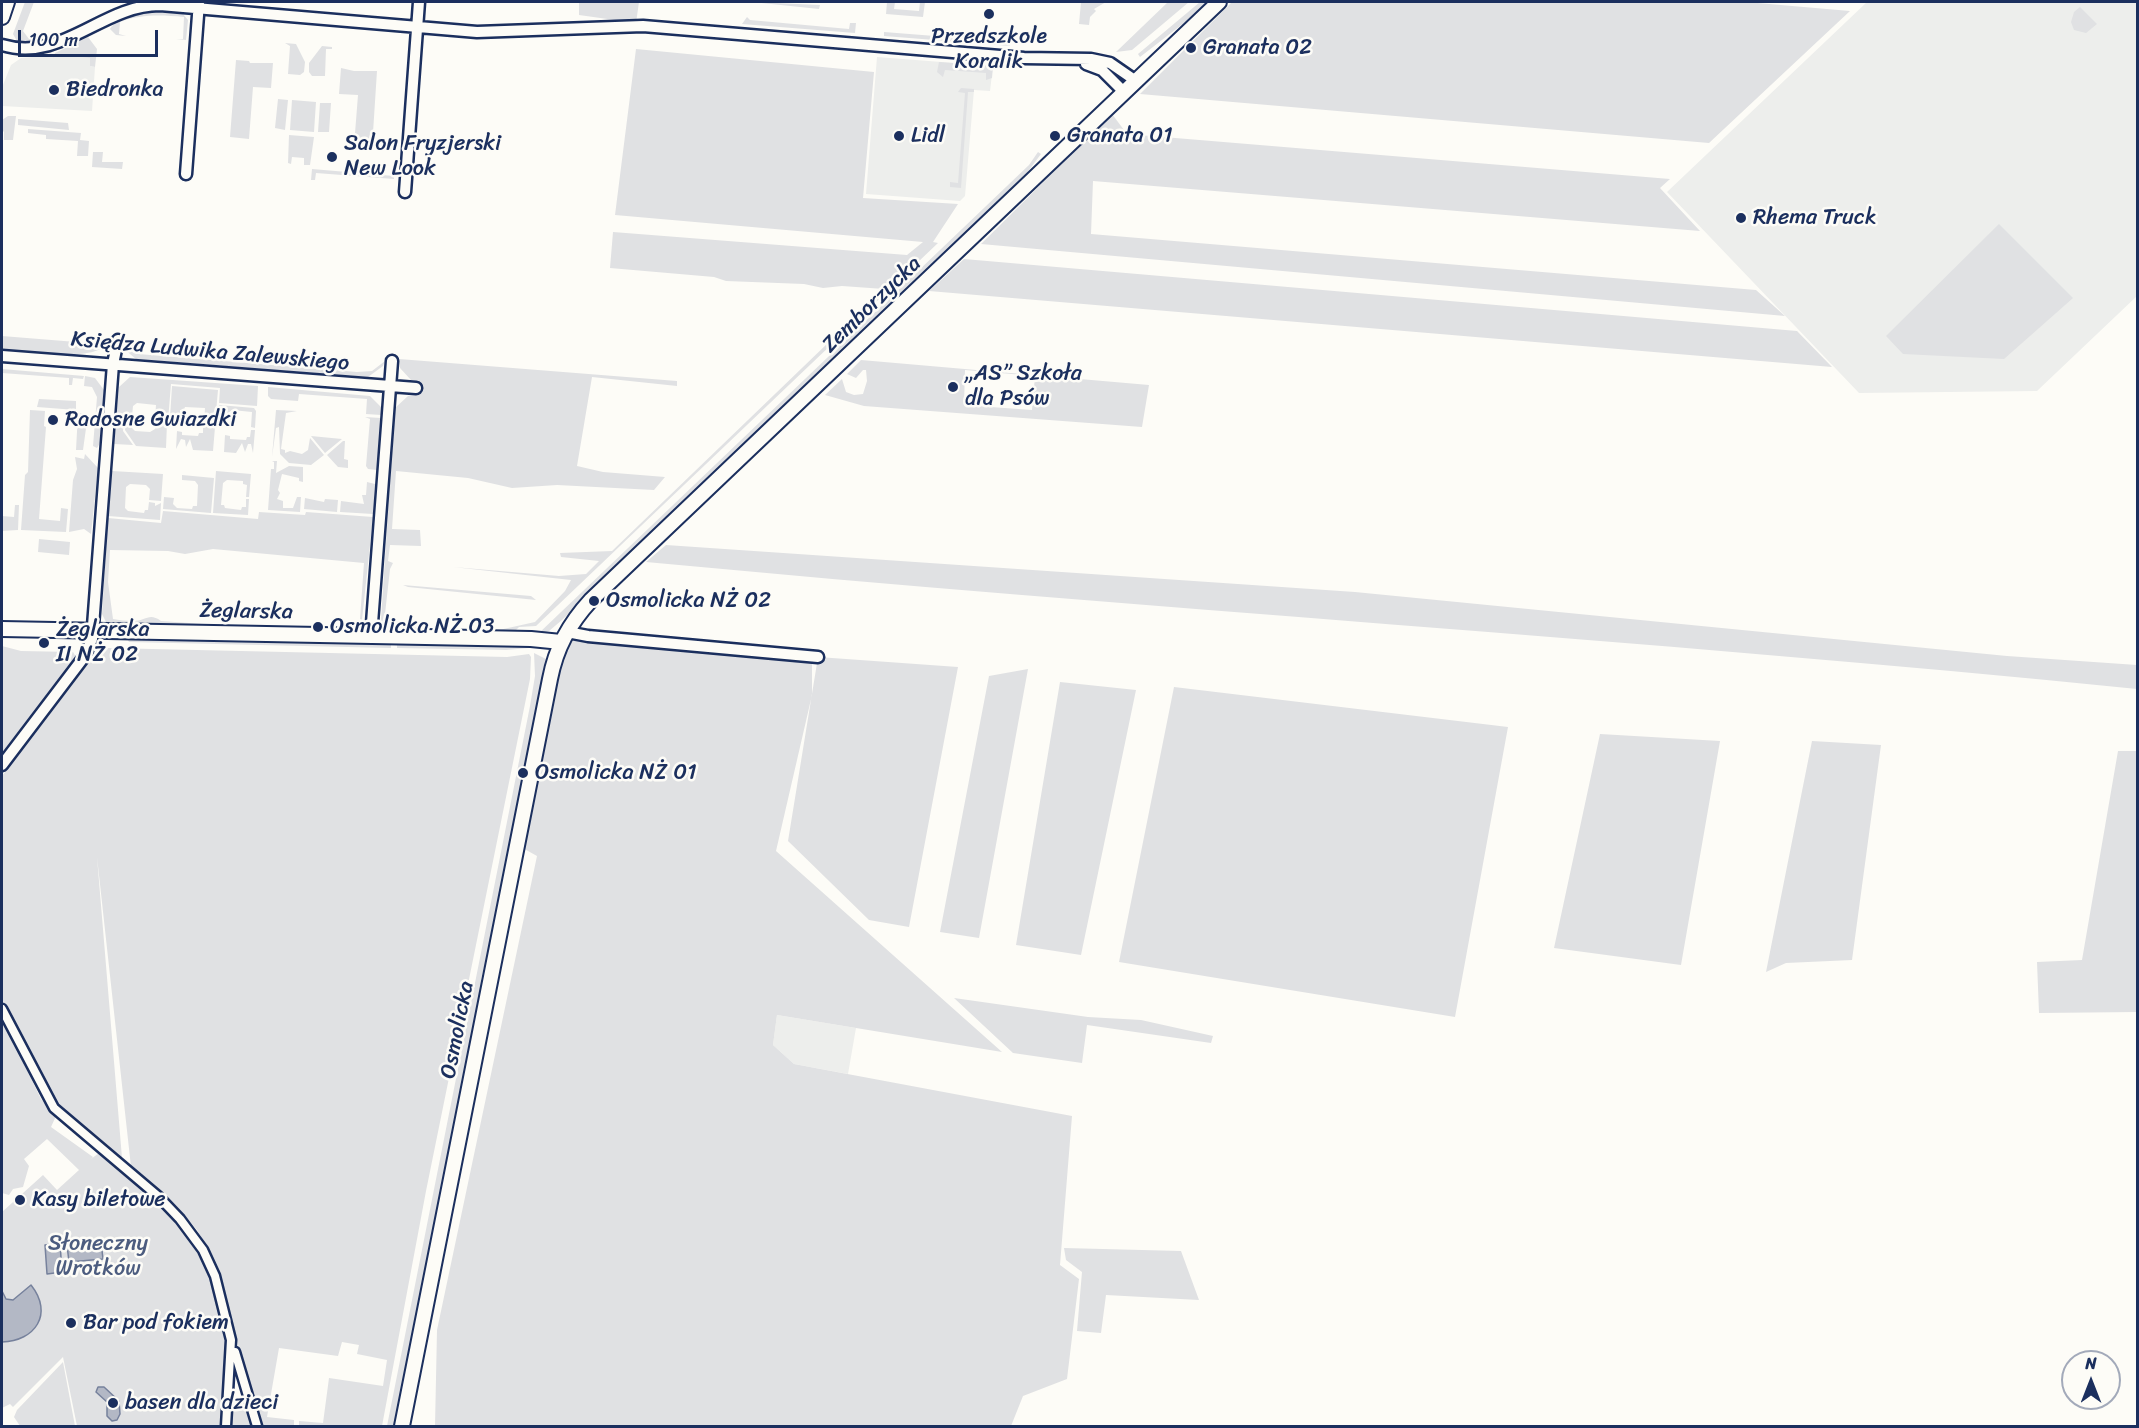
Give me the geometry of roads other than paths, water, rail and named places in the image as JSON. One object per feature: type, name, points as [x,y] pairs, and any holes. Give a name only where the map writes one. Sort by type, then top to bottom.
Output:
[{"type":"street","points":[[2,17],[7,2]]},
{"type":"street","points":[[405,192],[419,2]]},
{"type":"street","name":"Zemborzycka","points":[[564,637],[591,600],[1219,2]]},
{"type":"street","points":[[186,174],[199,5]]},
{"type":"street","points":[[2,45],[27,49],[57,44],[112,15],[136,7],[199,5],[500,32],[636,26],[1074,60],[1091,59],[1110,63],[1136,81]]},
{"type":"street","points":[[1074,60],[1102,70],[1124,92]]},
{"type":"street","points":[[2,765],[84,657],[92,630],[113,364],[118,340]]},
{"type":"street","name":"Księdza Ludwika Zalewskiego","points":[[2,356],[416,388]]},
{"type":"street","points":[[371,636],[392,361]]},
{"type":"street","name":"Żeglarska","points":[[2,629],[545,639],[588,636],[818,657]]},
{"type":"street","name":"Osmolicka","points":[[402,1426],[552,670],[564,637]]},
{"type":"street","points":[[2,1010],[54,1108],[159,1197],[192,1232],[215,1276],[231,1340],[257,1426]]},
{"type":"street","points":[[226,1426],[231,1340]]},
{"type":"place","name":"Przedszkole Koralik","points":[[989,14]]},
{"type":"place","name":"Granata 02","points":[[1191,48]]},
{"type":"place","name":"Biedronka","points":[[54,90]]},
{"type":"place","name":"Lidl","points":[[899,136]]},
{"type":"place","name":"Granata 01","points":[[1055,136]]},
{"type":"place","name":"Salon Fryzjerski New Look","points":[[332,157]]},
{"type":"place","name":"Rhema Truck","points":[[1741,218]]},
{"type":"place","name":"„AS” Szkoła dla Psów","points":[[953,387]]},
{"type":"place","name":"Radosne Gwiazdki","points":[[53,420]]},
{"type":"place","name":"Osmolicka NŻ 02","points":[[594,601]]},
{"type":"place","name":"Osmolicka NŻ 03","points":[[318,627]]},
{"type":"place","name":"Żeglarska II NŻ 02","points":[[44,643]]},
{"type":"place","name":"Osmolicka NŻ 01","points":[[523,773]]},
{"type":"place","name":"Kasy biletowe","points":[[20,1200]]},
{"type":"place","name":"Bar pod fokiem","points":[[71,1323]]},
{"type":"place","name":"basen dla dzieci","points":[[113,1403]]},
{"type":"park label","name":"Słoneczny Wrotków","points":[[98,1256]]}]
